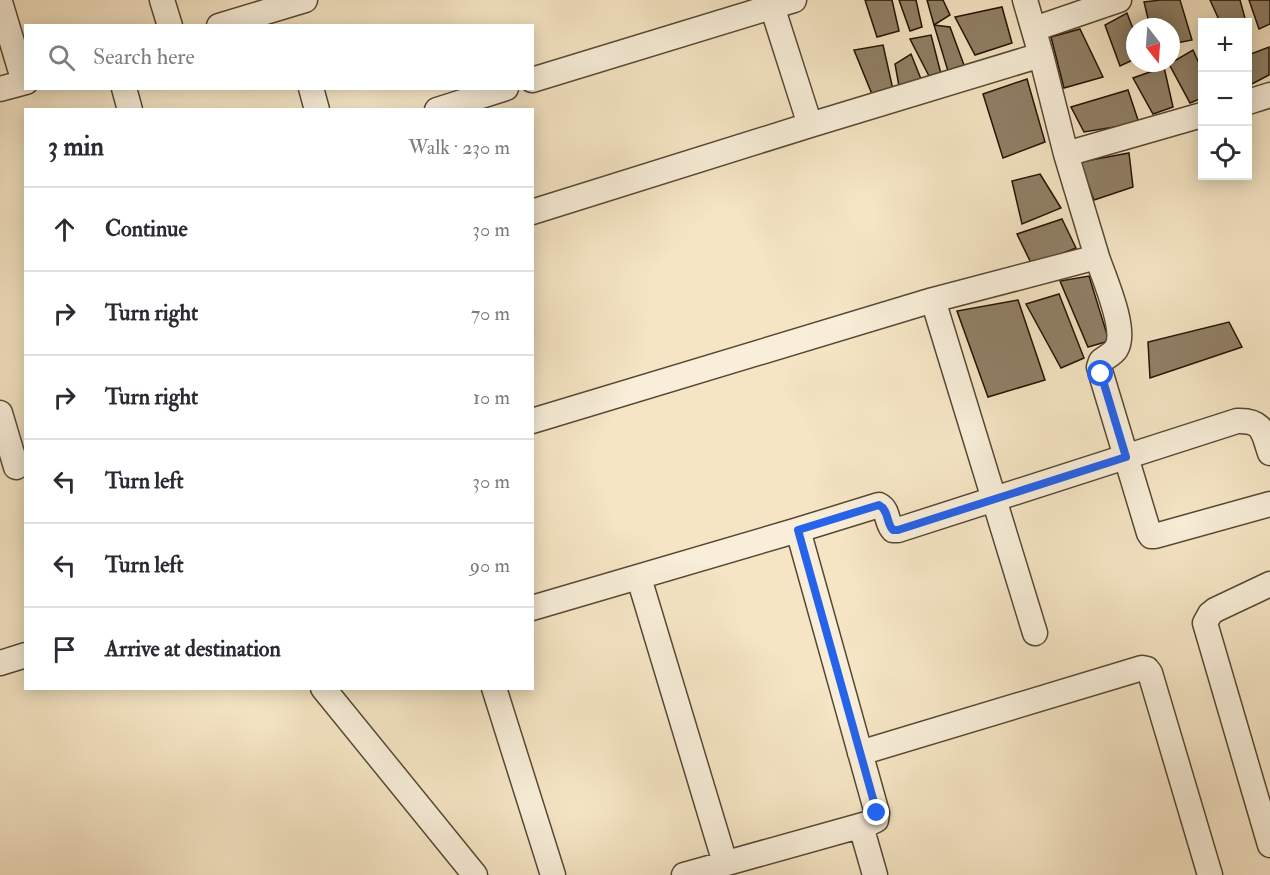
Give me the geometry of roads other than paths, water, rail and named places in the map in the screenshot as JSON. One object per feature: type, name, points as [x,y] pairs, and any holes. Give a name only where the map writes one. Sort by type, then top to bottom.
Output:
[{"type":"street","points":[[162,0],[169,24]]},
{"type":"street","points":[[1024,0],[1034,29],[1066,154],[1120,327],[1118,347],[1103,359],[1099,367],[1151,536],[1270,504]]},
{"type":"street","points":[[1034,29],[1119,0]]},
{"type":"street","points":[[0,2],[24,79]]},
{"type":"street","points":[[534,79],[779,2],[810,125]]},
{"type":"street","points":[[228,24],[294,10]]},
{"type":"street","points":[[534,211],[1041,55]]},
{"type":"street","points":[[0,90],[24,82]]},
{"type":"street","points":[[125,90],[129,108]]},
{"type":"street","points":[[312,90],[316,108]]},
{"type":"street","points":[[1252,101],[1270,95]]},
{"type":"street","points":[[446,108],[494,98]]},
{"type":"street","points":[[1066,154],[1198,116]]},
{"type":"street","points":[[534,420],[933,300],[1097,257]]},
{"type":"street","points":[[933,300],[1035,633]]},
{"type":"street","points":[[0,413],[14,468]]},
{"type":"street","points":[[534,607],[879,505],[885,509],[890,527],[898,530],[1238,422],[1252,421],[1259,426],[1270,453]]},
{"type":"street","points":[[684,875],[876,820],[877,813],[798,530]]},
{"type":"street","points":[[639,578],[725,863]]},
{"type":"street","points":[[1270,584],[1215,610],[1205,623],[1270,844]]},
{"type":"street","points":[[0,663],[24,656]]},
{"type":"street","points":[[860,753],[1142,668],[1147,669],[1210,875]]},
{"type":"street","points":[[325,690],[475,875]]},
{"type":"street","points":[[495,690],[553,875]]},
{"type":"street","points":[[861,826],[875,875]]}]
